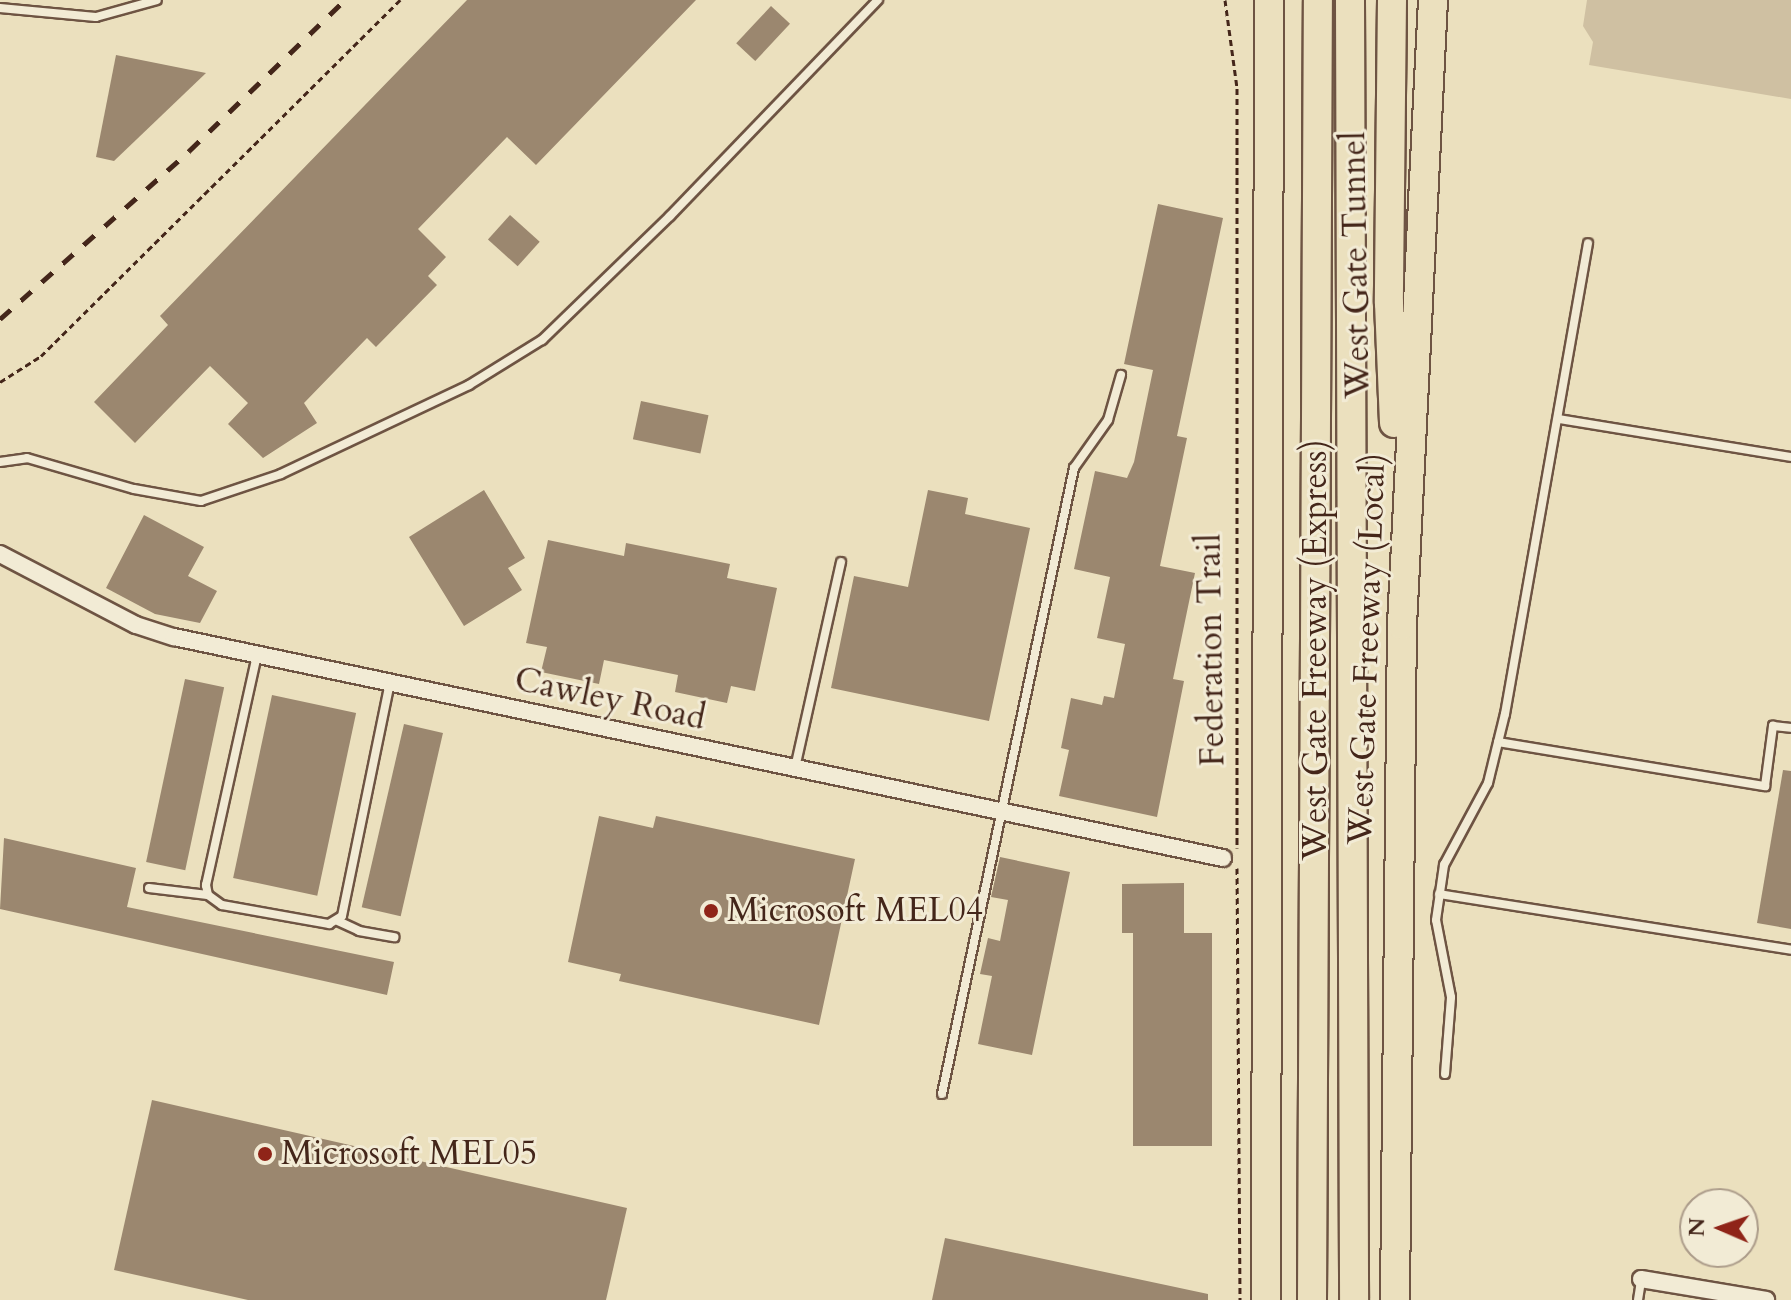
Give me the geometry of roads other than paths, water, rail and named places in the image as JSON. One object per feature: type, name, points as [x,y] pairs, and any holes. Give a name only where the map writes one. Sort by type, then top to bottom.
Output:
[{"type":"highway","points":[[1266,1300],[1269,0]]},
{"type":"highway","name":"West Gate Freeway (Express)","points":[[1312,1300],[1318,0]]},
{"type":"highway","name":"West Gate Freeway (Express)","points":[[1350,0],[1354,1300]]},
{"type":"highway","name":"West Gate Tunnel","points":[[1392,0],[1389,303],[1402,625]]},
{"type":"highway","name":"West Gate Freeway (Local)","points":[[1395,1300],[1402,625],[1433,0]]},
{"type":"street","name":"Cawley Road","points":[[0,554],[136,625],[257,655],[1223,858]]},
{"type":"street","points":[[1641,1279],[1766,1300]]},
{"type":"lane","points":[[0,8],[96,17],[157,0]]},
{"type":"lane","points":[[0,462],[27,458],[180,500],[225,497],[469,385],[542,340],[670,216],[878,0]]},
{"type":"lane","points":[[1445,1074],[1451,997],[1438,942],[1439,894],[1444,865],[1488,783],[1498,742],[1559,419],[1588,243]]},
{"type":"lane","points":[[942,1094],[1074,468],[1108,420],[1121,375]]},
{"type":"lane","points":[[1559,419],[1791,457]]},
{"type":"lane","points":[[795,769],[841,562]]},
{"type":"lane","points":[[208,895],[257,655]]},
{"type":"lane","points":[[338,921],[346,908],[390,683]]},
{"type":"lane","points":[[1498,742],[1765,786],[1773,726],[1791,728]]},
{"type":"lane","points":[[149,888],[208,895],[222,905],[338,921],[394,937]]},
{"type":"lane","points":[[1439,894],[1791,950]]},
{"type":"lane","points":[[1638,1300],[1641,1279]]},
{"type":"railway","points":[[0,319],[189,151],[345,0]]},
{"type":"place","name":"Microsoft MEL04","points":[[711,911]]},
{"type":"place","name":"Microsoft MEL05","points":[[265,1154]]}]
